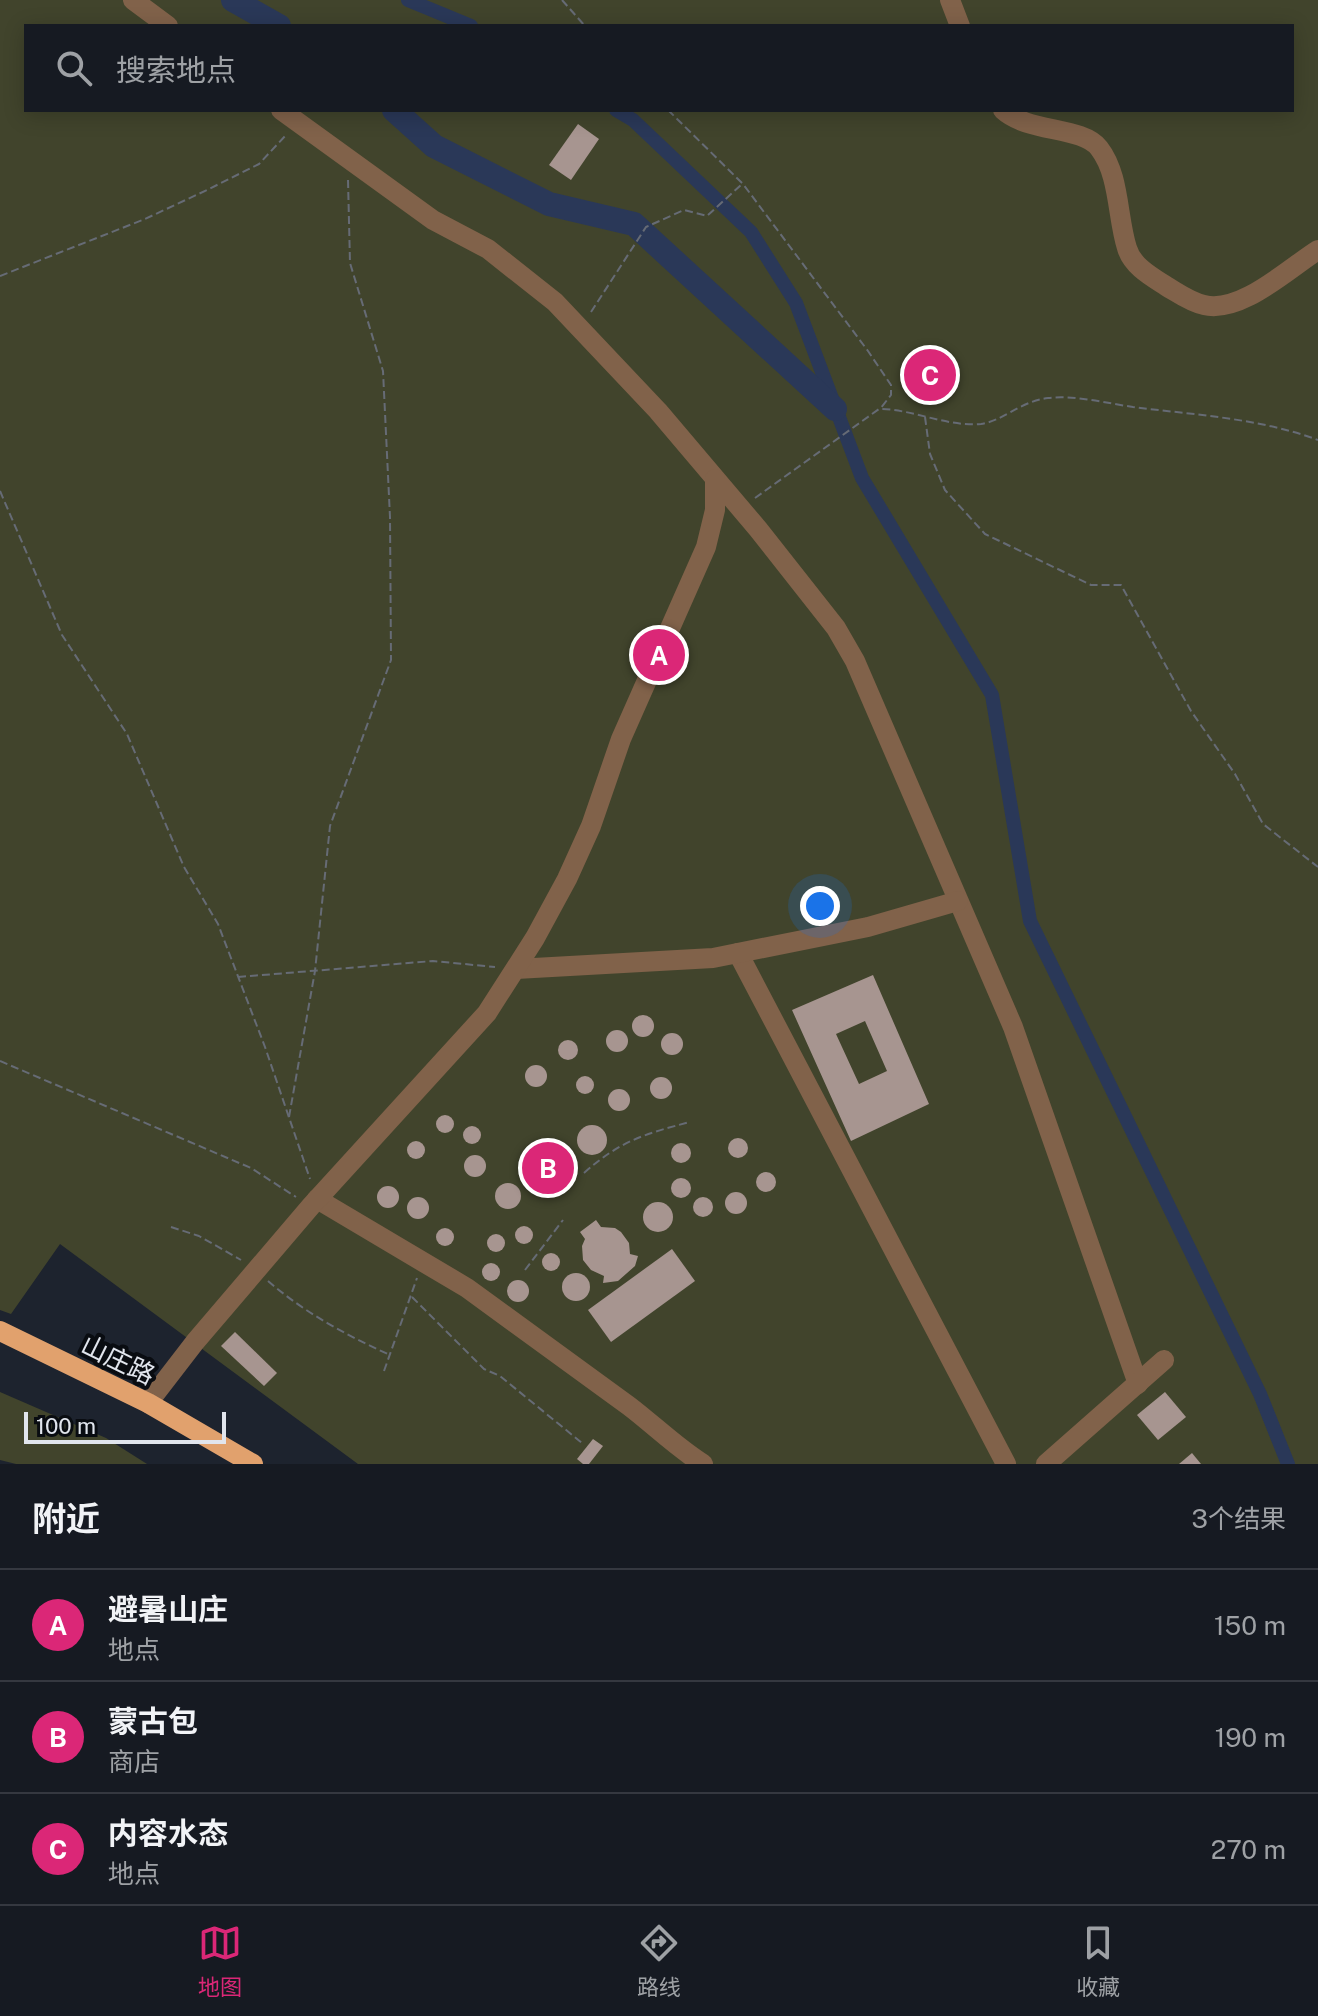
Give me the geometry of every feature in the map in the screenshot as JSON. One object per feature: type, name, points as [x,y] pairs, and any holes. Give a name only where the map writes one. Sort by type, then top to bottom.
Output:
[{"type":"main road","name":"山庄路","points":[[0,1331],[148,1403],[253,1464]]},
{"type":"lane","points":[[133,0],[165,24]]},
{"type":"lane","points":[[950,0],[959,24]]},
{"type":"lane","points":[[284,112],[433,220],[488,249],[555,302],[581,327],[741,509],[836,628],[849,650],[1013,1027],[1138,1384]]},
{"type":"lane","points":[[1006,112],[1024,123],[1097,145],[1109,164],[1128,252],[1145,272],[1186,298],[1207,306],[1227,304],[1270,284],[1318,250]]},
{"type":"lane","points":[[148,1403],[314,1202],[487,1013],[516,969],[567,879],[591,826],[621,739],[706,547],[715,510],[715,479]]},
{"type":"lane","points":[[516,969],[713,958],[868,927],[958,901]]},
{"type":"lane","points":[[738,953],[1006,1464]]},
{"type":"lane","points":[[314,1202],[467,1288],[703,1464]]},
{"type":"lane","points":[[1046,1464],[1164,1360]]},
{"type":"path","points":[[562,0],[583,24]]},
{"type":"path","points":[[670,112],[743,184],[891,385],[891,395],[885,405],[741,509]]},
{"type":"path","points":[[0,276],[145,219],[259,164],[298,123]]},
{"type":"path","points":[[289,1117],[315,971],[330,826],[391,660],[390,517],[383,371],[350,263],[348,159]]},
{"type":"path","points":[[581,327],[646,227],[684,210],[707,216],[743,184]]},
{"type":"path","points":[[879,409],[899,409],[960,424],[984,424],[1031,401],[1069,398],[1247,421],[1294,431],[1318,440]]},
{"type":"path","points":[[925,417],[930,454],[945,490],[985,534],[1091,585],[1121,585],[1191,711],[1235,774],[1263,824],[1318,867]]},
{"type":"path","points":[[0,491],[62,635],[127,734],[184,867],[218,924],[289,1117],[314,1202]]},
{"type":"path","points":[[238,977],[433,961],[516,969]]},
{"type":"path","points":[[0,1061],[251,1168],[314,1202]]},
{"type":"path","points":[[584,1173],[623,1143],[690,1122]]},
{"type":"path","points":[[525,1270],[563,1220]]},
{"type":"path","points":[[171,1227],[199,1236],[230,1252],[310,1313],[390,1355]]},
{"type":"path","points":[[384,1371],[422,1261]]},
{"type":"path","points":[[412,1297],[484,1369],[500,1376],[582,1443]]},
{"type":"green space","points":[[0,0],[1318,0],[1318,1464],[358,1464],[60,1244],[11,1314],[0,1310]]},
{"type":"green space","points":[[0,1392],[106,1438],[147,1464],[16,1464],[0,1460]]},
{"type":"building","points":[[578,124],[599,139],[571,180],[549,165]]},
{"type":"building","points":[[936,351],[943,396],[923,397],[919,354]]},
{"type":"building","points":[[873,975],[929,1104],[851,1141],[792,1010]],"holes":[[[865,1021],[887,1071],[859,1084],[836,1034]]]},
{"type":"building","points":[[643,1015],[651,1018],[654,1026],[651,1034],[643,1037],[635,1034],[632,1026],[635,1018]]},
{"type":"building","points":[[617,1030],[625,1033],[628,1041],[625,1049],[617,1052],[609,1049],[606,1041],[609,1033]]},
{"type":"building","points":[[672,1033],[680,1036],[683,1044],[680,1052],[672,1055],[664,1052],[661,1044],[664,1036]]},
{"type":"building","points":[[568,1040],[575,1043],[578,1050],[575,1057],[568,1060],[561,1057],[558,1050],[561,1043]]},
{"type":"building","points":[[536,1065],[544,1068],[547,1076],[544,1084],[536,1087],[528,1084],[525,1076],[528,1068]]},
{"type":"building","points":[[581,1076],[589,1076],[594,1085],[592,1092],[581,1094],[576,1089],[576,1081]]},
{"type":"building","points":[[661,1077],[669,1080],[672,1088],[669,1096],[661,1099],[653,1096],[650,1088],[653,1080]]},
{"type":"building","points":[[619,1089],[627,1092],[630,1100],[627,1108],[619,1111],[611,1108],[608,1100],[611,1092]]},
{"type":"building","points":[[441,1115],[449,1115],[454,1124],[452,1131],[441,1133],[436,1128],[436,1120]]},
{"type":"building","points":[[592,1125],[603,1129],[607,1140],[603,1151],[592,1155],[581,1151],[577,1140],[581,1129]]},
{"type":"building","points":[[468,1126],[476,1126],[481,1135],[479,1142],[468,1144],[463,1139],[463,1131]]},
{"type":"building","points":[[738,1138],[745,1141],[748,1148],[745,1155],[738,1158],[731,1155],[728,1148],[731,1141]]},
{"type":"building","points":[[412,1141],[420,1141],[425,1150],[423,1157],[412,1159],[407,1154],[407,1146]]},
{"type":"building","points":[[681,1143],[688,1146],[691,1153],[688,1160],[681,1163],[674,1160],[671,1153],[674,1146]]},
{"type":"building","points":[[475,1155],[483,1158],[486,1166],[483,1174],[475,1177],[467,1174],[464,1166],[467,1158]]},
{"type":"building","points":[[766,1172],[773,1175],[776,1182],[773,1189],[766,1192],[759,1189],[756,1182],[759,1175]]},
{"type":"building","points":[[681,1178],[688,1181],[691,1188],[688,1195],[681,1198],[674,1195],[671,1188],[674,1181]]},
{"type":"building","points":[[508,1183],[517,1187],[521,1196],[517,1205],[508,1209],[499,1205],[495,1196],[499,1187]]},
{"type":"building","points":[[388,1186],[396,1189],[399,1197],[396,1205],[388,1208],[380,1205],[377,1197],[380,1189]]},
{"type":"building","points":[[736,1192],[744,1195],[747,1203],[744,1211],[736,1214],[728,1211],[725,1203],[728,1195]]},
{"type":"building","points":[[418,1197],[426,1200],[429,1208],[426,1216],[418,1219],[410,1216],[407,1208],[410,1200]]},
{"type":"building","points":[[703,1197],[710,1200],[713,1207],[710,1214],[703,1217],[696,1214],[693,1207],[696,1200]]},
{"type":"building","points":[[658,1202],[669,1206],[673,1217],[669,1228],[658,1232],[647,1228],[643,1217],[647,1206]]},
{"type":"building","points":[[596,1220],[601,1227],[615,1228],[621,1232],[629,1243],[630,1254],[638,1256],[635,1266],[618,1281],[603,1283],[604,1276],[591,1270],[583,1260],[585,1239],[580,1232]]},
{"type":"building","points":[[520,1226],[528,1226],[533,1235],[531,1242],[520,1244],[515,1239],[515,1231]]},
{"type":"building","points":[[441,1228],[449,1228],[454,1237],[452,1244],[441,1246],[436,1241],[436,1233]]},
{"type":"building","points":[[492,1234],[500,1234],[505,1243],[503,1250],[492,1252],[487,1247],[487,1239]]},
{"type":"building","points":[[672,1249],[695,1281],[611,1342],[588,1310]]},
{"type":"building","points":[[547,1253],[555,1253],[560,1262],[558,1269],[547,1271],[542,1266],[542,1258]]},
{"type":"building","points":[[487,1263],[495,1263],[500,1272],[498,1279],[487,1281],[482,1276],[482,1268]]},
{"type":"building","points":[[576,1273],[586,1277],[590,1287],[586,1297],[576,1301],[566,1297],[562,1287],[566,1277]]},
{"type":"building","points":[[518,1280],[526,1283],[529,1291],[526,1299],[518,1302],[510,1299],[507,1291],[510,1283]]},
{"type":"building","points":[[235,1332],[277,1373],[264,1386],[221,1346]]},
{"type":"building","points":[[1165,1392],[1186,1417],[1158,1440],[1137,1415]]},
{"type":"building","points":[[593,1439],[603,1446],[589,1464],[583,1464],[577,1459]]},
{"type":"building","points":[[1192,1453],[1201,1464],[1179,1464]]},
{"type":"waterway","points":[[233,0],[275,24]]},
{"type":"waterway","points":[[408,0],[466,24]]},
{"type":"waterway","points":[[396,112],[434,146],[549,204],[634,224],[835,409]]},
{"type":"waterway","points":[[619,112],[633,120],[751,232],[796,303],[862,478],[992,695],[1030,921],[1260,1394],[1288,1464]]},
{"type":"place","name":"内容水态","points":[[930,375]]},
{"type":"place","name":"避暑山庄","points":[[659,655]]},
{"type":"place","name":"蒙古包","points":[[548,1168]]}]
